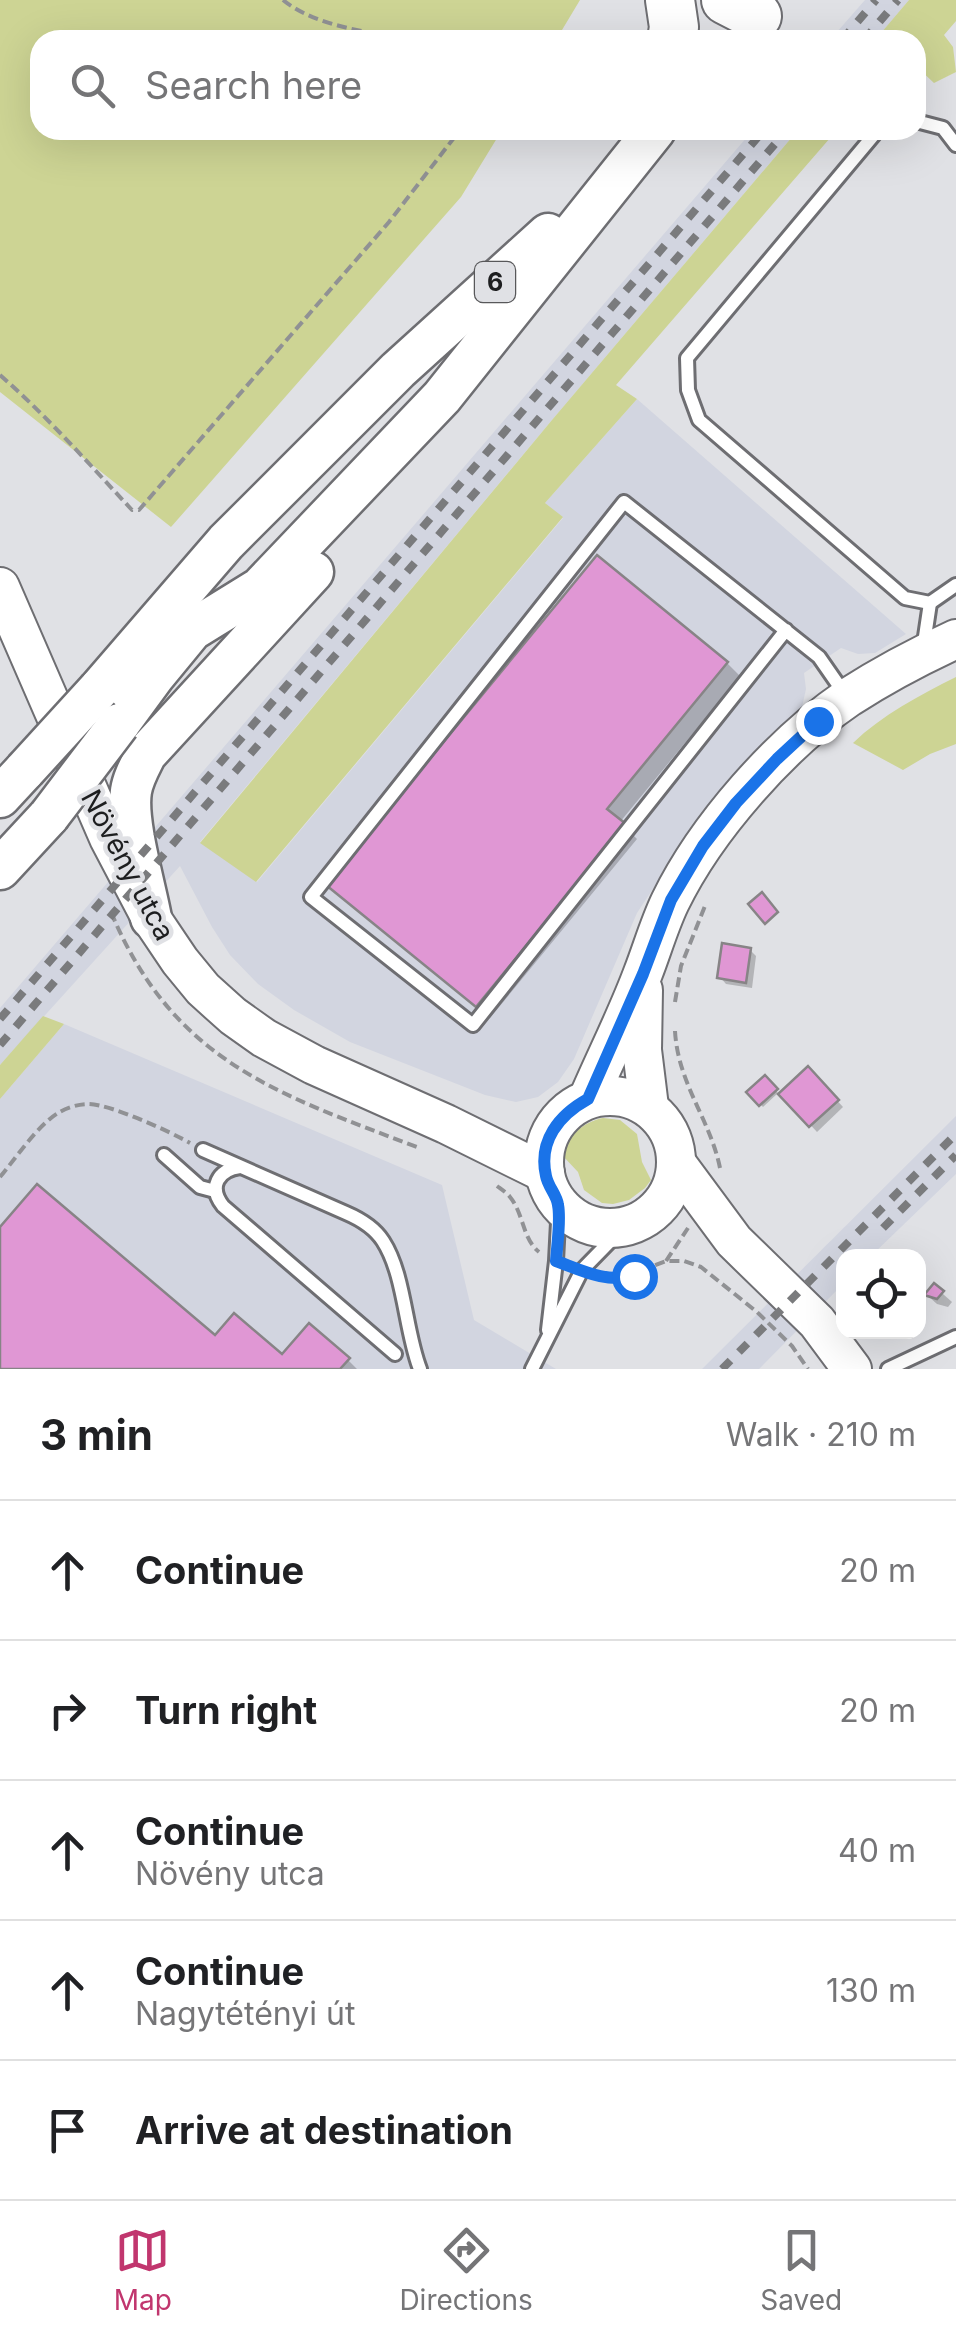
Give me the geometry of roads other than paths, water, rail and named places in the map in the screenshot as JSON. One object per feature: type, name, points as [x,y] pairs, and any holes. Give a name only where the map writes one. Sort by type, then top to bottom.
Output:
[{"type":"highway","points":[[670,0],[674,30]]},
{"type":"main road","name":"6","points":[[0,869],[48,816],[192,630],[260,588],[442,397],[647,140]]},
{"type":"main road","name":"6","points":[[12,783],[226,542],[398,370],[647,140]]},
{"type":"main road","points":[[151,918],[131,818],[131,792],[146,754],[387,492],[442,397]]},
{"type":"main road","name":"Növény utca","points":[[0,587],[108,838],[151,918],[203,988],[249,1027],[434,1136],[552,1188],[571,1215],[586,1224],[603,1228],[635,1222],[690,1224],[734,1241]]},
{"type":"main road","points":[[588,1099],[671,900],[703,846],[736,803],[818,721],[848,698],[939,647]]},
{"type":"main road","points":[[643,974],[642,1050],[649,1108]]},
{"type":"main road","points":[[588,1099],[609,1095],[630,1098],[649,1108]]},
{"type":"main road","name":"Növény utca","points":[[434,1136],[529,1129],[556,1123],[570,1108],[588,1099]]},
{"type":"main road","name":"Növény utca","points":[[649,1108],[664,1123],[674,1142],[677,1164],[734,1241],[817,1322],[852,1369]]},
{"type":"main road","points":[[552,1188],[544,1156],[556,1123]]},
{"type":"main road","points":[[635,1222],[662,1204],[673,1185],[677,1164]]},
{"type":"lane","points":[[926,124],[942,128],[956,145]]},
{"type":"lane","points":[[870,140],[687,358],[688,390],[698,420],[905,598],[930,603],[956,585]]},
{"type":"lane","points":[[786,630],[473,1025],[311,897],[624,502],[786,630],[819,657],[848,698]]},
{"type":"lane","points":[[930,603],[939,647]]},
{"type":"lane","points":[[203,1150],[346,1212],[376,1232],[392,1259],[420,1369]]},
{"type":"lane","points":[[164,1155],[200,1187],[215,1191]]},
{"type":"lane","points":[[242,1167],[229,1169],[216,1181],[215,1191],[223,1206],[395,1354]]},
{"type":"lane","points":[[547,1341],[556,1261],[552,1188]]},
{"type":"lane","points":[[532,1369],[582,1270],[635,1222]]},
{"type":"lane","points":[[888,1369],[956,1337]]},
{"type":"railway","points":[[850,30],[876,0]]},
{"type":"railway","points":[[872,30],[898,0]]},
{"type":"railway","points":[[0,1019],[755,140]]},
{"type":"railway","points":[[0,1045],[778,140]]},
{"type":"railway","points":[[722,1369],[956,1134]]},
{"type":"railway","points":[[883,1228],[956,1155]]}]
